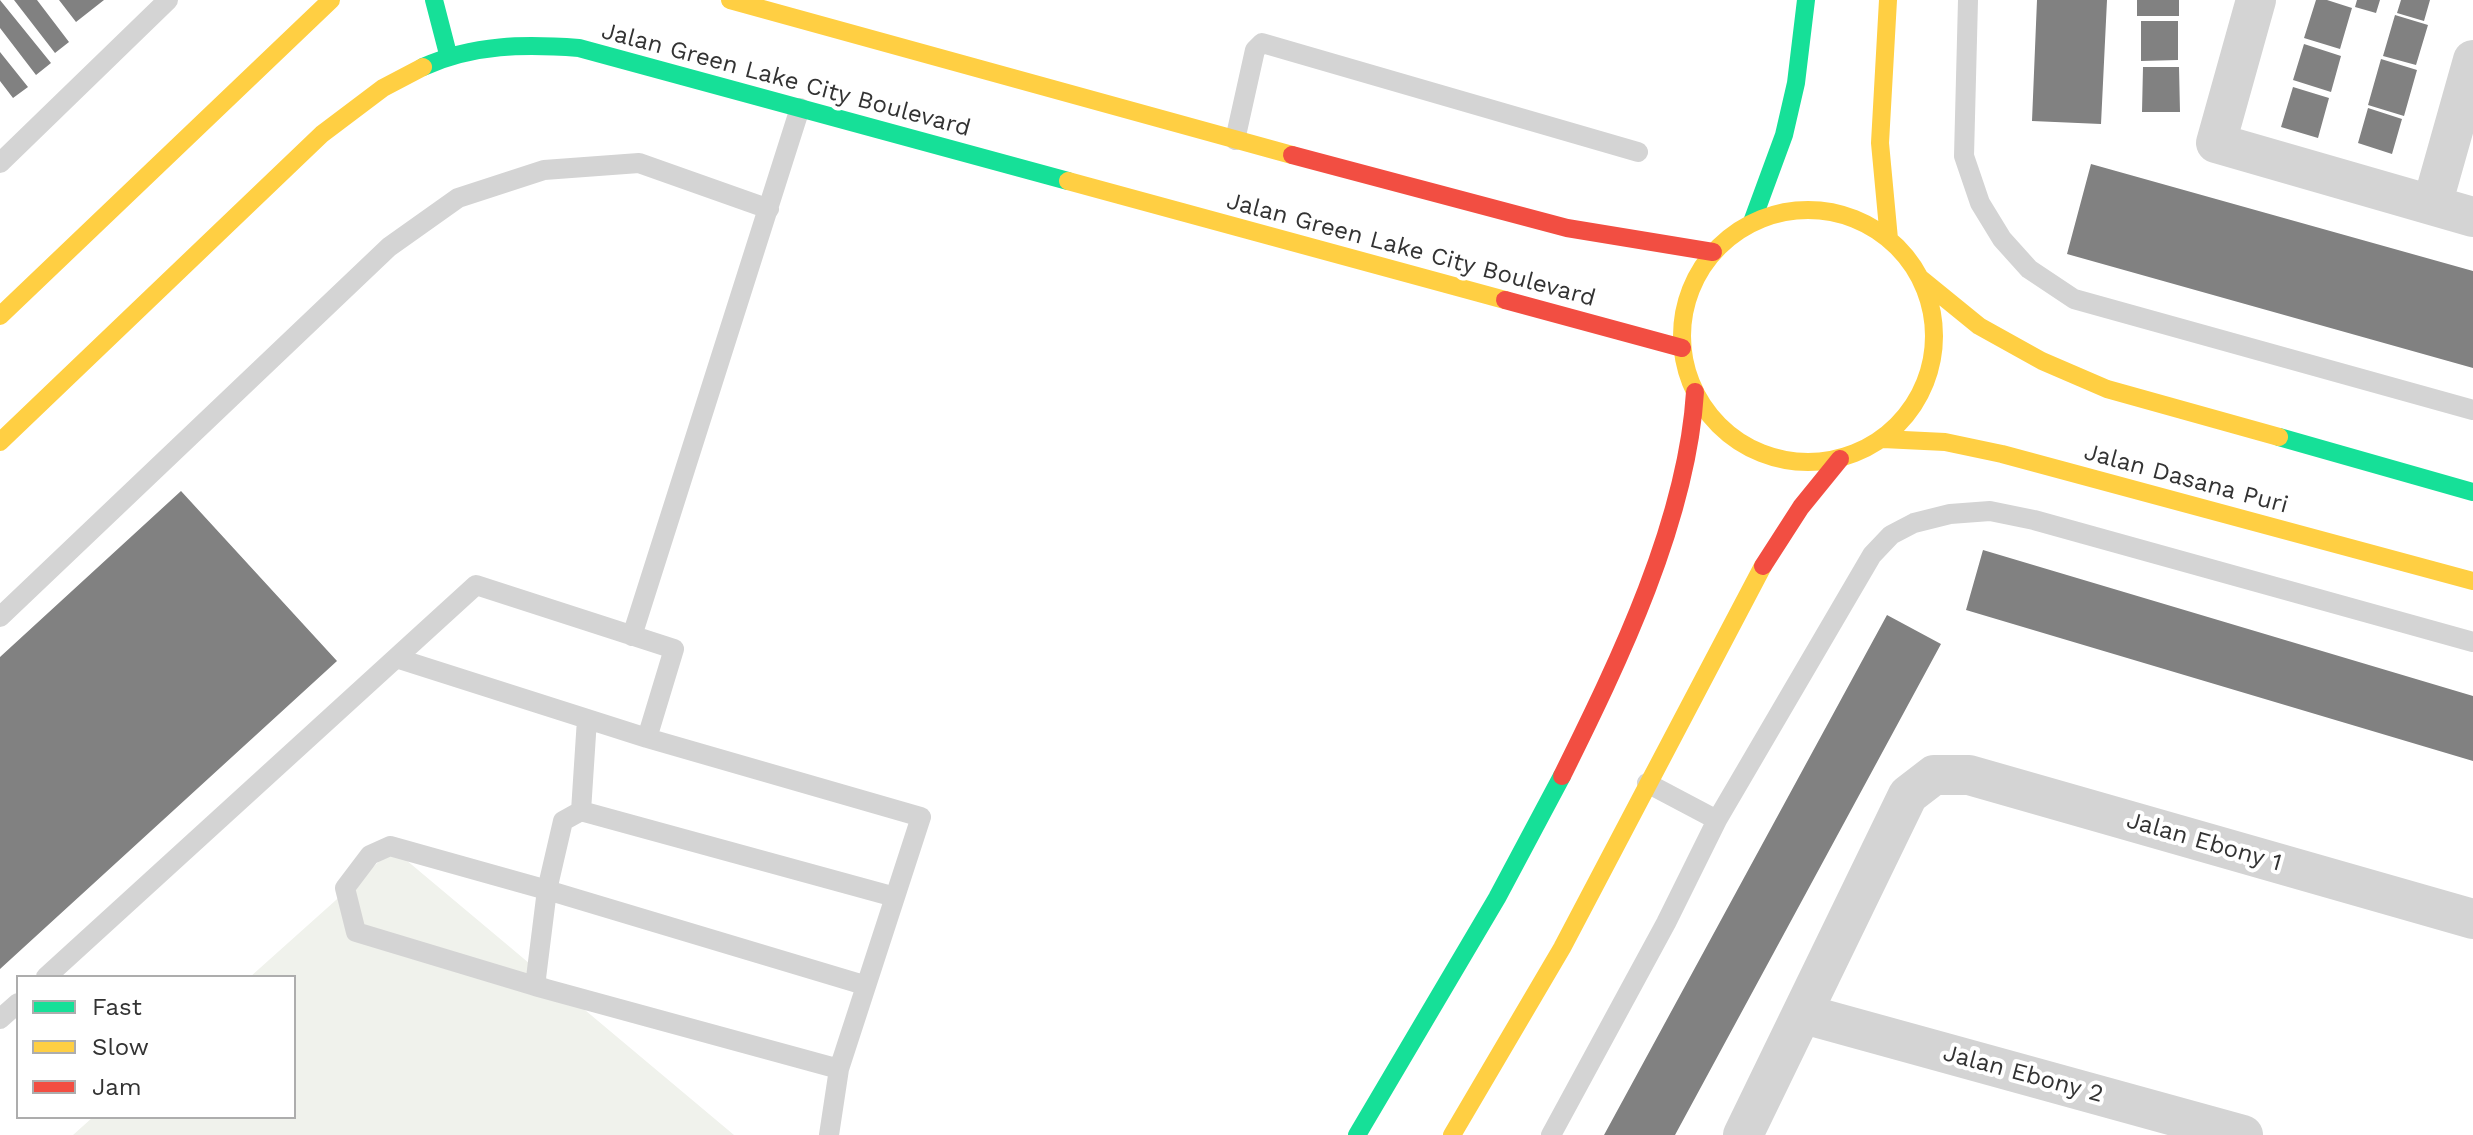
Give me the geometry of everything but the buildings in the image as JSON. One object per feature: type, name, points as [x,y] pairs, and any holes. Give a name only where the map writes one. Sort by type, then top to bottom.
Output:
[{"type":"street","points":[[0,316],[331,0]]},
{"type":"street","points":[[434,0],[448,54]]},
{"type":"street","points":[[730,0],[1567,228],[1713,252]]},
{"type":"street","points":[[1752,222],[1784,135],[1796,83],[1806,0]]},
{"type":"street","points":[[1888,0],[1880,143],[1889,239]]},
{"type":"street","points":[[2256,0],[2216,143],[2473,217]]},
{"type":"street","name":"Jalan Green Lake City Boulevard","points":[[0,442],[322,134],[363,99],[406,72],[448,54],[533,43],[579,48],[1682,348]]},
{"type":"street","points":[[2432,205],[2473,60]]},
{"type":"street","points":[[1357,1135],[1504,891],[1608,683],[1672,523],[1687,470],[1694,431],[1695,392],[1682,348],[1687,297],[1713,252],[1731,235],[1752,222],[1798,209],[1847,215],[1889,239],[1920,278],[1979,326],[2042,361],[2107,389],[2473,492]]},
{"type":"street","points":[[1695,392],[1720,426],[1755,451],[1797,463],[1840,459],[1883,439],[1914,407],[1932,365],[1933,321],[1920,278]]},
{"type":"street","name":"Jalan Dasana Puri","points":[[1883,439],[1945,442],[2002,454],[2473,581]]},
{"type":"street","points":[[1452,1135],[1562,948],[1763,565],[1801,507],[1840,459]]},
{"type":"street","name":"Jalan Ebony 1","points":[[1804,1014],[1908,795],[1934,775],[1969,775],[2473,919]]},
{"type":"street","points":[[1743,1135],[1804,1014]]},
{"type":"street","name":"Jalan Ebony 2","points":[[1804,1014],[2243,1135]]},
{"type":"lane","points":[[0,163],[168,0]]},
{"type":"lane","points":[[1968,0],[1964,156],[1980,203],[2002,239],[2029,269],[2074,299],[2473,410]]},
{"type":"lane","points":[[1235,140],[1255,50],[1262,43],[1638,152]]},
{"type":"lane","points":[[632,636],[800,108]]},
{"type":"lane","points":[[0,617],[389,247],[458,198],[544,170],[639,163],[769,209]]},
{"type":"lane","points":[[1551,1135],[1666,923],[1717,820],[1872,555],[1891,535],[1914,523],[1950,514],[1990,511],[2034,520],[2473,642]]},
{"type":"lane","points":[[48,975],[476,585],[674,649],[647,738]]},
{"type":"lane","points":[[396,658],[647,738],[921,817],[839,1069],[829,1135]]},
{"type":"lane","points":[[581,811],[587,719]]},
{"type":"lane","points":[[1647,783],[1717,820]]},
{"type":"lane","points":[[535,986],[547,890],[563,821],[581,811],[895,897]]},
{"type":"lane","points":[[839,1069],[535,986],[356,932],[345,888],[370,855],[390,846],[864,985]]},
{"type":"lane","points":[[0,1019],[16,1005]]},
{"type":"shaded area","points":[[393,849],[734,1135],[73,1135],[91,1119],[296,1119],[296,975],[252,975]]},
{"type":"traffic: fast","points":[[434,0],[448,54]]},
{"type":"traffic: fast","points":[[1752,222],[1784,135],[1796,83],[1806,0]]},
{"type":"traffic: fast","points":[[423,67],[461,54],[500,47],[579,48],[1068,181]]},
{"type":"traffic: fast","points":[[2279,437],[2473,492]]},
{"type":"traffic: fast","points":[[1357,1135],[1497,898],[1562,776]]},
{"type":"traffic: slow","points":[[0,316],[331,0]]},
{"type":"traffic: slow","points":[[730,0],[1292,155]]},
{"type":"traffic: slow","points":[[1888,0],[1880,143],[1889,239]]},
{"type":"traffic: slow","points":[[0,442],[322,134],[383,88],[423,67]]},
{"type":"traffic: slow","points":[[1068,181],[1505,300]]},
{"type":"traffic: slow","points":[[1808,210],[1856,220],[1897,247],[1924,288],[1934,336],[1924,384],[1897,425],[1856,452],[1808,462],[1760,452],[1719,425],[1692,384],[1682,336],[1692,288],[1719,247],[1760,220],[1808,210]]},
{"type":"traffic: slow","points":[[1920,278],[1979,326],[2042,361],[2107,389],[2279,437]]},
{"type":"traffic: slow","points":[[1883,439],[1945,442],[2002,454],[2473,581]]},
{"type":"traffic: slow","points":[[1452,1135],[1562,948],[1763,566]]},
{"type":"traffic: jam","points":[[1292,155],[1567,228],[1713,252]]},
{"type":"traffic: jam","points":[[1505,300],[1682,348]]},
{"type":"traffic: jam","points":[[1562,776],[1627,638],[1664,540],[1679,490],[1695,392]]},
{"type":"traffic: jam","points":[[1763,566],[1801,507],[1840,459]]}]
